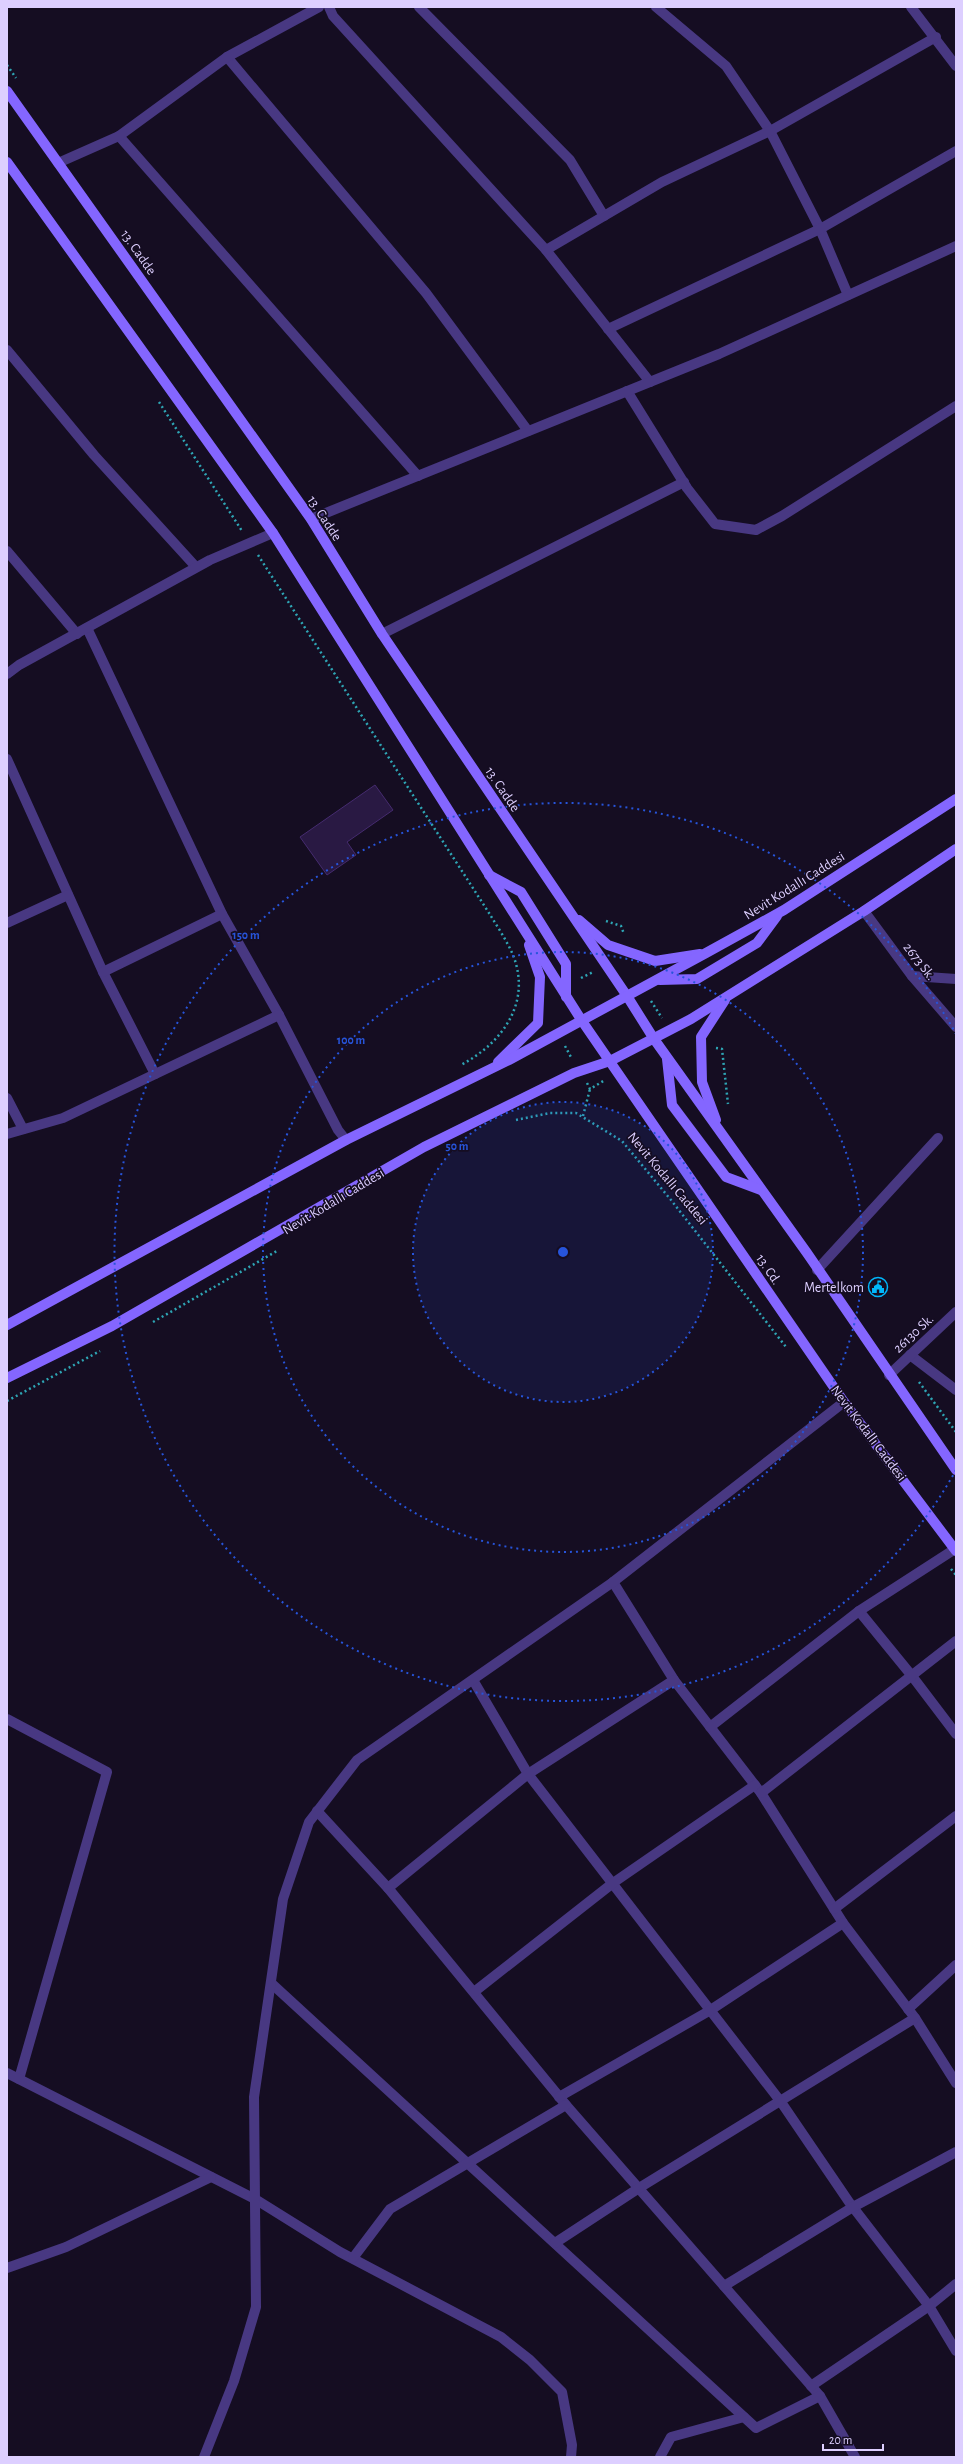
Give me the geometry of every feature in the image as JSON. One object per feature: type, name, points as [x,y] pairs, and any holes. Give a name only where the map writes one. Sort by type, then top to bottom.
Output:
[{"type":"main road","name":"13. Cadde","points":[[7,91],[311,519],[382,634],[627,996]]},
{"type":"main road","points":[[7,162],[273,533],[566,997]]},
{"type":"main road","name":"Nevit Kodallı Caddesi","points":[[7,1325],[346,1140],[491,1069],[706,954],[779,913],[956,800]]},
{"type":"main road","name":"Nevit Kodallı Caddesi","points":[[7,1378],[112,1326],[424,1147],[574,1073],[610,1061],[691,1019],[864,911],[956,849]]},
{"type":"main road","points":[[488,874],[520,892],[566,964],[566,997]]},
{"type":"main road","points":[[567,909],[608,945],[655,960],[706,954]]},
{"type":"main road","points":[[658,980],[697,978],[757,943],[779,913]]},
{"type":"main road","points":[[491,1069],[538,1023],[540,977],[523,928]]},
{"type":"main road","points":[[627,996],[654,1039],[956,1470]]},
{"type":"main road","points":[[721,1134],[702,1082],[701,1037],[727,996]]},
{"type":"main road","name":"13. Cd.","points":[[566,997],[844,1402],[955,1550]]},
{"type":"main road","points":[[667,1057],[672,1105],[726,1177],[761,1190]]},
{"type":"street","points":[[58,163],[119,136],[226,58],[319,7]]},
{"type":"street","points":[[329,7],[333,16],[546,250],[650,382]]},
{"type":"street","points":[[419,7],[570,160],[604,216]]},
{"type":"street","points":[[656,7],[726,66],[770,131],[820,229],[848,295]]},
{"type":"street","points":[[911,7],[936,37],[956,66]]},
{"type":"street","points":[[546,250],[662,182],[770,131],[936,37]]},
{"type":"street","points":[[226,58],[426,293],[528,431]]},
{"type":"street","points":[[119,136],[418,476]]},
{"type":"street","points":[[608,330],[820,229],[956,151]]},
{"type":"street","points":[[311,519],[718,354],[956,246]]},
{"type":"street","points":[[7,350],[94,455],[196,568]]},
{"type":"street","points":[[627,391],[684,482],[715,524],[756,530],[782,516],[956,406]]},
{"type":"street","points":[[382,634],[684,482]]},
{"type":"street","points":[[7,674],[19,665],[196,568],[250,542],[273,533]]},
{"type":"street","points":[[7,551],[77,634]]},
{"type":"street","points":[[87,628],[222,914],[279,1016],[338,1130],[346,1140]]},
{"type":"street","points":[[7,759],[103,972],[155,1074]]},
{"type":"street","points":[[7,923],[68,894]]},
{"type":"street","name":"2673 Sk.","points":[[864,911],[912,976],[956,1027]]},
{"type":"street","points":[[103,972],[222,914]]},
{"type":"street","points":[[912,976],[956,979]]},
{"type":"street","points":[[7,1134],[63,1118],[279,1016]]},
{"type":"street","points":[[7,1098],[23,1129]]},
{"type":"street","points":[[817,1270],[938,1138]]},
{"type":"street","name":"26130 Sk.","points":[[889,1375],[956,1312]]},
{"type":"street","points":[[910,1355],[956,1390]]},
{"type":"street","points":[[204,2457],[234,2381],[256,2307],[254,2096],[283,1898],[309,1822],[358,1760],[613,1582],[844,1402]]},
{"type":"street","points":[[710,1727],[859,1611],[955,1550]]},
{"type":"street","points":[[613,1582],[674,1680],[761,1793],[843,1923],[915,2018],[956,2083]]},
{"type":"street","points":[[859,1611],[912,1676],[956,1734]]},
{"type":"street","points":[[761,1793],[956,1641]]},
{"type":"street","points":[[473,1680],[528,1774],[613,1883],[708,2011],[781,2102],[853,2207],[929,2306],[956,2352]]},
{"type":"street","points":[[388,1888],[528,1774],[674,1680]]},
{"type":"street","points":[[7,1718],[107,1772],[18,2079]]},
{"type":"street","points":[[474,1992],[613,1883],[754,1785]]},
{"type":"street","points":[[318,1811],[388,1888],[559,2097],[820,2396],[855,2457]]},
{"type":"street","points":[[834,1909],[956,1816]]},
{"type":"street","points":[[559,2097],[708,2011],[843,1923]]},
{"type":"street","points":[[908,2009],[956,1965]]},
{"type":"street","points":[[270,1983],[756,2428],[820,2396]]},
{"type":"street","points":[[555,2244],[639,2188],[781,2102],[915,2018]]},
{"type":"street","points":[[7,2073],[255,2199],[353,2258],[501,2337],[530,2360],[562,2392],[572,2445],[571,2457]]},
{"type":"street","points":[[353,2258],[390,2209],[566,2105]]},
{"type":"street","points":[[724,2286],[853,2207],[956,2152]]},
{"type":"street","points":[[7,2268],[66,2248],[211,2177]]},
{"type":"street","points":[[811,2386],[929,2306],[956,2284]]},
{"type":"street","points":[[660,2457],[671,2437],[744,2417]]},
{"type":"path","points":[[156,398],[489,913],[513,956],[518,978]]},
{"type":"path","points":[[583,1116],[590,1089]]},
{"type":"path","name":"Nevit Kodallı Caddesi","points":[[513,1120],[550,1113],[576,1113],[622,1141],[671,1200],[786,1348]]},
{"type":"path","name":"Nevit Kodallı Caddesi","points":[[145,1326],[281,1249]]},
{"type":"path","points":[[7,1401],[104,1349]]},
{"type":"path","points":[[943,1557],[956,1575]]},
{"type":"building","points":[[375,785],[393,810],[347,842],[356,855],[327,875],[300,837]]},
{"type":"place","name":"Mertelkom","points":[[878,1287]]}]
